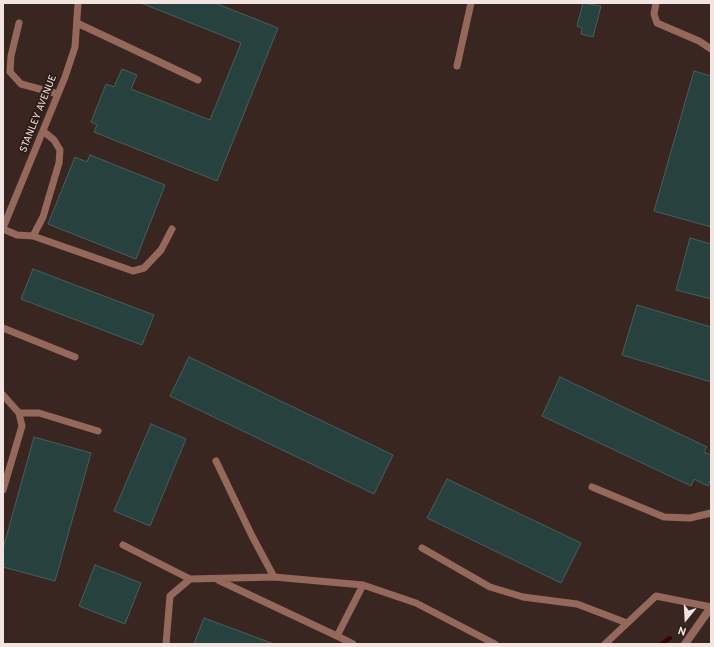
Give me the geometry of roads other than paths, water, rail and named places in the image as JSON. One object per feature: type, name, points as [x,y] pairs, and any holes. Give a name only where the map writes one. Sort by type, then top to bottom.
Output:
[{"type":"street","points":[[685,644],[711,607]]},
{"type":"lane","name":"STANLEY AVENUE","points":[[3,228],[58,94],[74,47],[78,3]]},
{"type":"lane","points":[[457,66],[471,3]]},
{"type":"lane","points":[[656,3],[654,14],[657,23],[699,41],[711,49]]},
{"type":"lane","points":[[19,23],[10,72],[21,84],[58,94]]},
{"type":"lane","points":[[77,23],[198,80]]},
{"type":"lane","points":[[33,236],[43,217],[59,163],[60,150],[54,140],[43,131]]},
{"type":"lane","points":[[3,228],[18,235],[33,236],[133,271],[144,268],[161,250],[172,229]]},
{"type":"lane","points":[[3,328],[74,357]]},
{"type":"lane","points":[[3,395],[19,413],[22,426],[3,490]]},
{"type":"lane","points":[[19,413],[39,413],[98,431]]},
{"type":"lane","points":[[216,461],[252,536],[274,577]]},
{"type":"lane","points":[[592,487],[664,517],[690,518],[711,513]]},
{"type":"lane","points":[[123,545],[190,579],[274,577],[363,585],[416,603],[495,644]]},
{"type":"lane","points":[[422,548],[490,587],[523,597],[578,604],[627,623]]},
{"type":"lane","points":[[215,578],[353,644]]},
{"type":"lane","points":[[166,644],[170,596],[190,579]]},
{"type":"lane","points":[[337,636],[363,585]]},
{"type":"lane","points":[[605,644],[656,596],[711,607]]},
{"type":"waterway","points":[[661,644],[670,638]]}]
